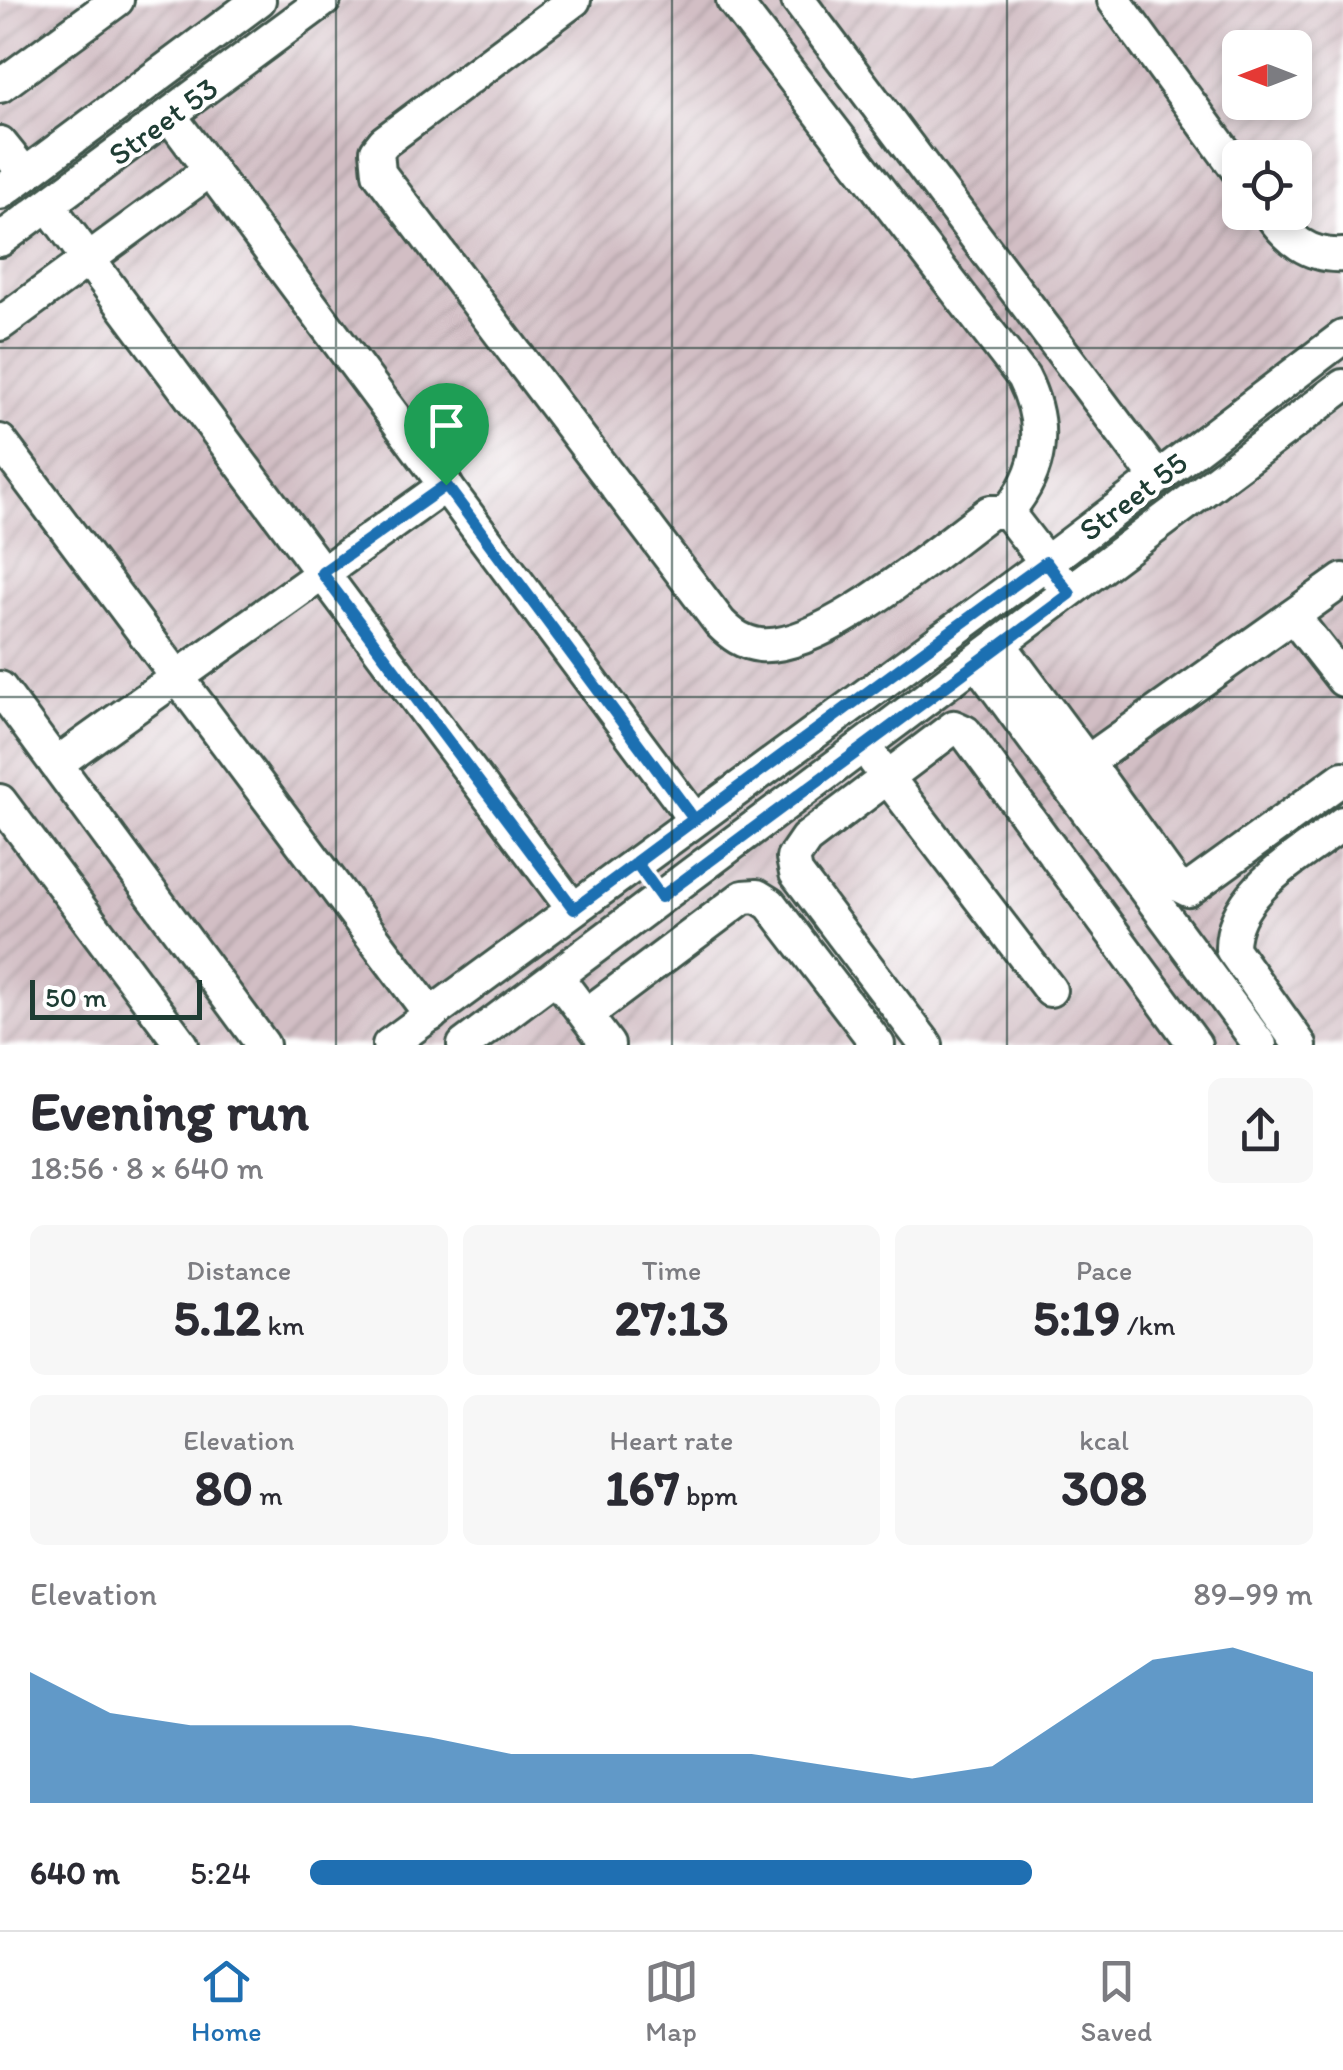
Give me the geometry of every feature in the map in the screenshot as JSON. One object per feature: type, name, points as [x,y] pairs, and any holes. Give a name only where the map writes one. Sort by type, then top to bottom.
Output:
[{"type":"lane","points":[[0,86],[117,0]]},
{"type":"lane","name":"Street 53","points":[[13,184],[258,0]]},
{"type":"lane","name":"Street 53","points":[[0,240],[324,0]]},
{"type":"lane","points":[[574,0],[384,142],[376,162],[385,184],[720,624],[732,635],[763,645],[808,634],[864,605],[990,512],[1006,512]]},
{"type":"lane","points":[[732,0],[1023,377],[1038,416],[1039,448],[1031,478],[1006,512]]},
{"type":"lane","points":[[798,0],[1157,478]]},
{"type":"lane","points":[[1114,0],[1222,148]]},
{"type":"lane","points":[[170,116],[694,819]]},
{"type":"lane","points":[[0,144],[13,184]]},
{"type":"lane","points":[[0,324],[210,170]]},
{"type":"lane","points":[[48,205],[574,909]]},
{"type":"lane","points":[[1281,230],[1302,247],[1343,256]]},
{"type":"lane","name":"Street 55","points":[[389,1045],[1157,478],[1337,353]]},
{"type":"lane","name":"Street 55","points":[[464,1045],[1343,386]]},
{"type":"lane","points":[[0,441],[430,1015]]},
{"type":"lane","points":[[56,764],[446,485]]},
{"type":"lane","points":[[1006,512],[1070,594]]},
{"type":"lane","points":[[1086,762],[1343,580]]},
{"type":"lane","points":[[1293,616],[1343,680]]},
{"type":"lane","points":[[989,653],[1086,762],[1174,883],[1188,890],[1343,778]]},
{"type":"lane","points":[[989,653],[1260,1045]]},
{"type":"lane","points":[[0,688],[263,1045]]},
{"type":"lane","points":[[926,1045],[793,866],[800,844],[948,729],[963,729],[1194,1045]]},
{"type":"lane","points":[[864,745],[1050,990]]},
{"type":"lane","points":[[0,800],[182,1045]]},
{"type":"lane","points":[[1300,1045],[1232,949],[1232,934],[1242,906],[1343,822]]},
{"type":"lane","points":[[636,862],[661,897]]},
{"type":"lane","points":[[586,1015],[750,895],[770,904],[878,1045]]},
{"type":"lane","points":[[556,976],[608,1045]]},
{"type":"shaded area","points":[[0,0],[1343,0],[1343,1045],[0,1045]]},
{"type":"route","points":[[446,485],[322,573],[574,909],[694,819],[870,689],[1046,562],[1070,594],[661,897],[636,862],[694,819],[446,485]]}]
